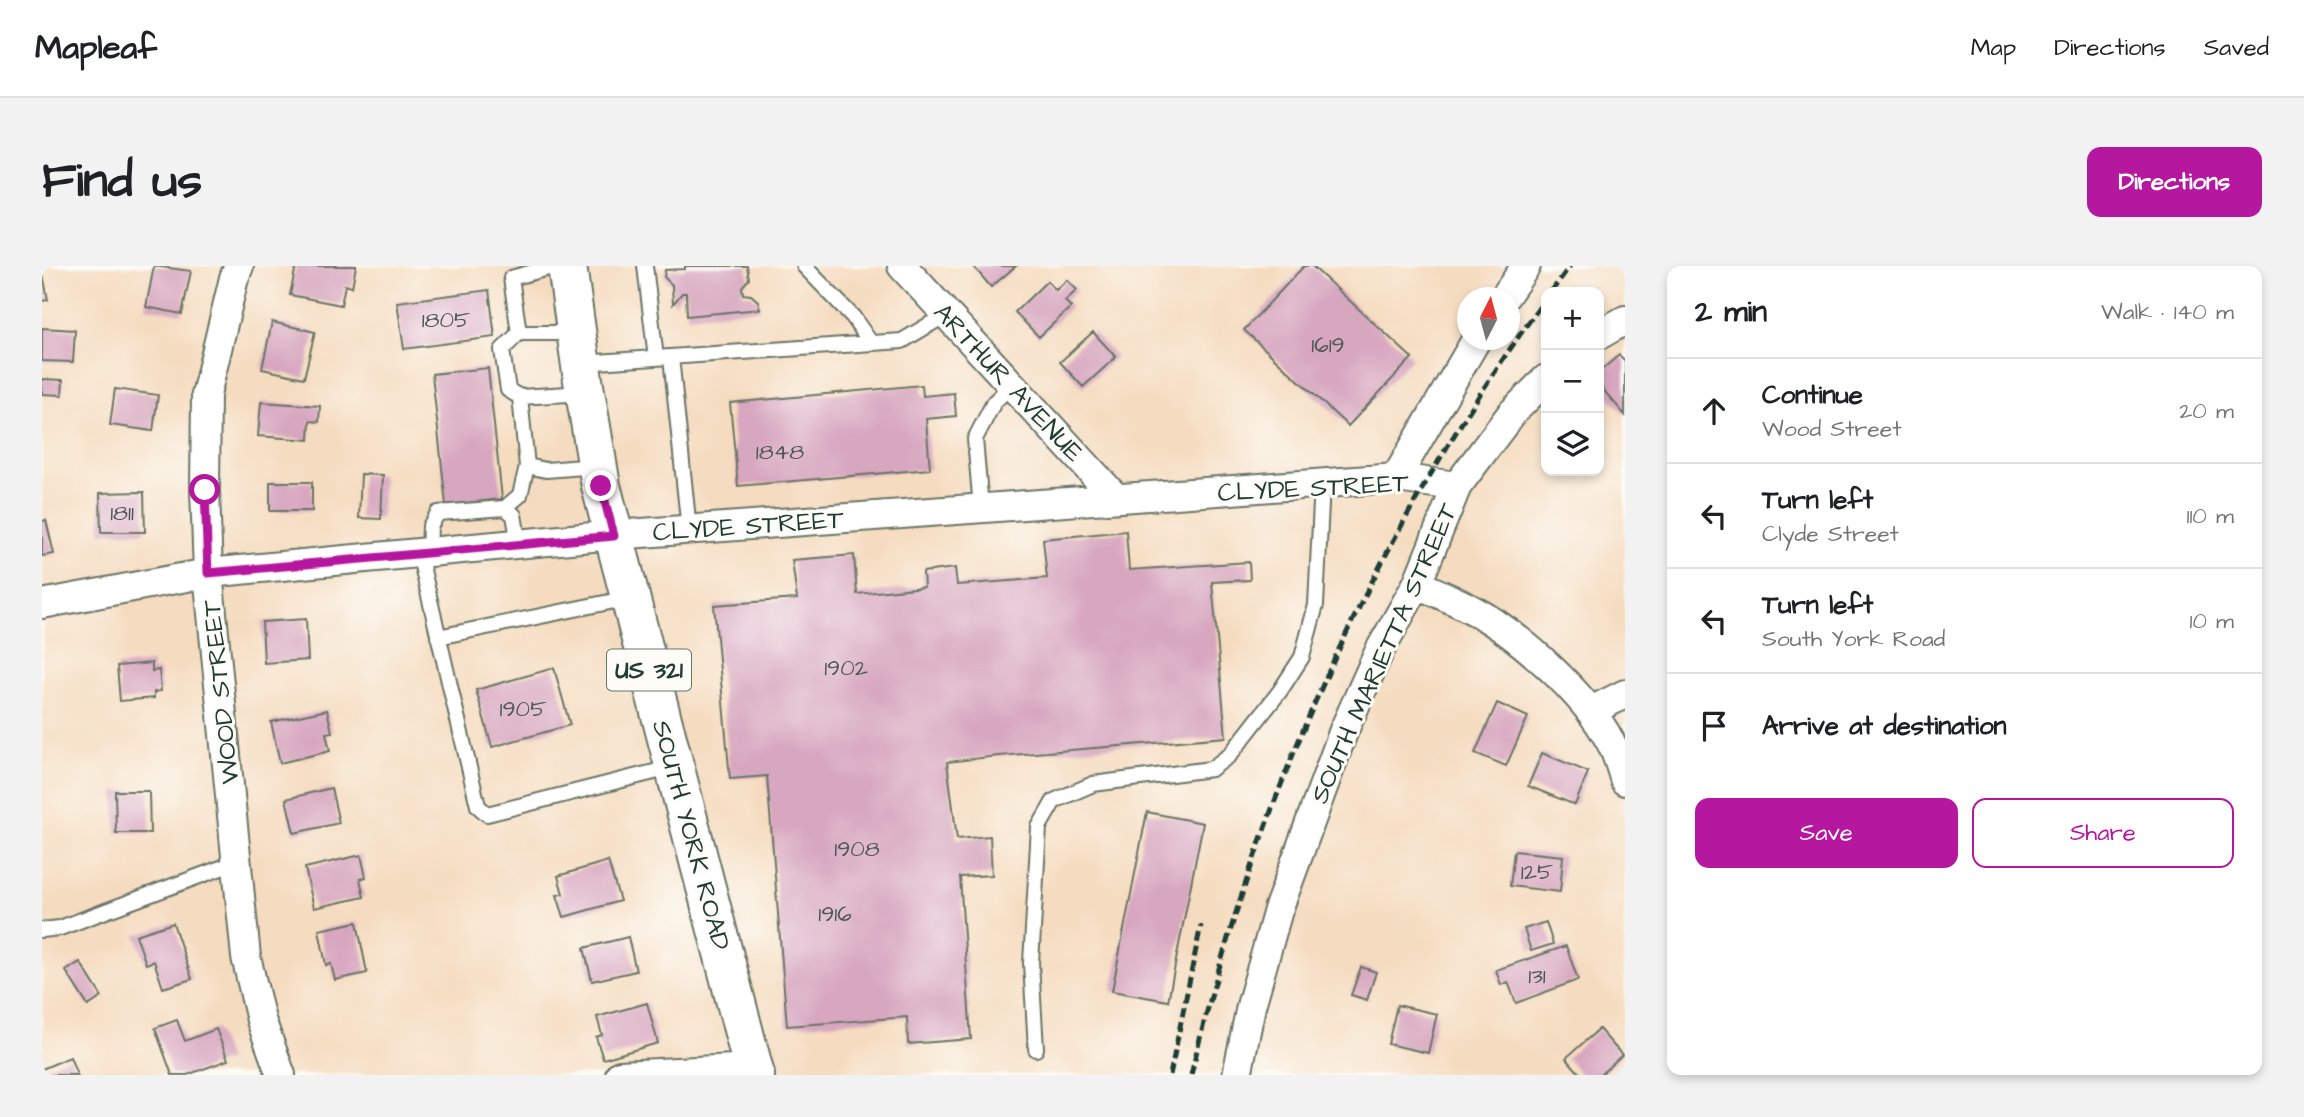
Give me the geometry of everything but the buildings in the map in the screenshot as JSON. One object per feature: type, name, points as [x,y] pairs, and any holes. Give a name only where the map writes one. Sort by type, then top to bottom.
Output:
[{"type":"main road","name":"SOUTH YORK ROAD","points":[[567,266],[598,466],[614,536],[754,1071]]},
{"type":"street","name":"WOOD STREET","points":[[239,266],[206,396],[208,573],[246,957],[261,1020],[281,1075]]},
{"type":"street","name":"ARTHUR AVENUE","points":[[902,266],[1116,498]]},
{"type":"street","points":[[1512,287],[1526,266]]},
{"type":"street","points":[[1604,332],[1625,320]]},
{"type":"street","points":[[1396,478],[1470,350]]},
{"type":"street","name":"SOUTH MARIETTA STREET","points":[[1237,1075],[1251,1006],[1278,910],[1298,849],[1344,730],[1380,650],[1417,584],[1457,486],[1512,413],[1541,384]]},
{"type":"street","name":"CLYDE STREET","points":[[42,604],[208,573],[614,536],[1396,478],[1457,486]]},
{"type":"street","points":[[1417,584],[1472,610],[1510,633],[1549,667],[1591,711],[1611,741],[1625,781]]},
{"type":"street","points":[[1591,711],[1625,694]]},
{"type":"street","points":[[620,1075],[754,1071]]},
{"type":"lane","points":[[519,333],[511,278],[556,266]]},
{"type":"lane","points":[[645,266],[656,358]]},
{"type":"lane","points":[[804,266],[853,317],[871,343]]},
{"type":"lane","points":[[520,397],[581,363],[902,341],[947,314]]},
{"type":"lane","points":[[519,333],[581,363]]},
{"type":"lane","points":[[519,333],[502,351],[508,390],[520,397]]},
{"type":"lane","points":[[671,357],[689,530]]},
{"type":"lane","points":[[981,508],[975,439],[994,402],[1012,385]]},
{"type":"lane","points":[[520,397],[527,466],[520,495],[505,508],[438,513],[430,526],[424,553],[439,637],[478,806],[487,814],[674,767]]},
{"type":"lane","points":[[527,466],[546,470],[598,466]]},
{"type":"lane","points":[[1036,1049],[1031,963],[1039,827],[1054,801],[1093,784],[1210,769],[1230,755],[1280,691],[1302,657],[1316,605],[1322,483]]},
{"type":"lane","points":[[505,508],[514,515],[519,544]]},
{"type":"lane","points":[[439,637],[630,598]]},
{"type":"lane","points":[[42,930],[61,928],[237,862]]},
{"type":"railway","points":[[1555,287],[1570,266]]},
{"type":"railway","points":[[1191,1075],[1218,971],[1251,869],[1288,768],[1330,669],[1377,572],[1429,478],[1485,387],[1541,305]]},
{"type":"railway","points":[[1170,1075],[1201,925]]},
{"type":"route","points":[[205,490],[208,573],[614,536],[601,486]]}]
